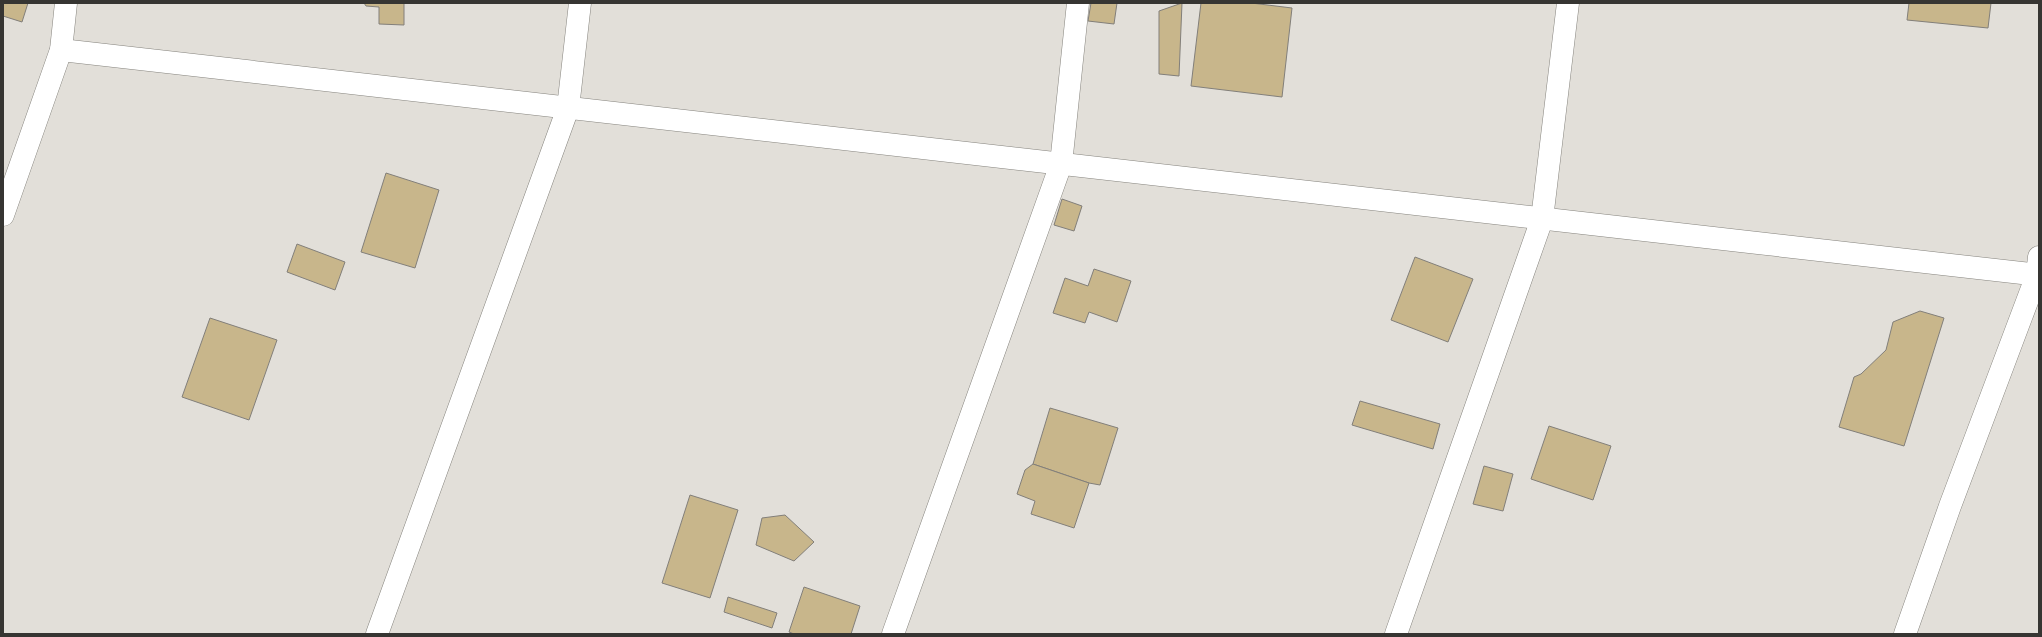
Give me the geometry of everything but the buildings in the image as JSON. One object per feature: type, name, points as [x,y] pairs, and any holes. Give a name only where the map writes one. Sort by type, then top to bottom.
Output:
[{"type":"street","points":[[3,215],[61,50],[66,3]]},
{"type":"street","points":[[376,634],[568,108],[580,3]]},
{"type":"street","points":[[893,634],[1061,164],[1078,3]]},
{"type":"street","points":[[1396,634],[1542,219],[1568,3]]},
{"type":"street","points":[[61,50],[1542,219],[2038,269],[1950,506],[1905,634]]}]
